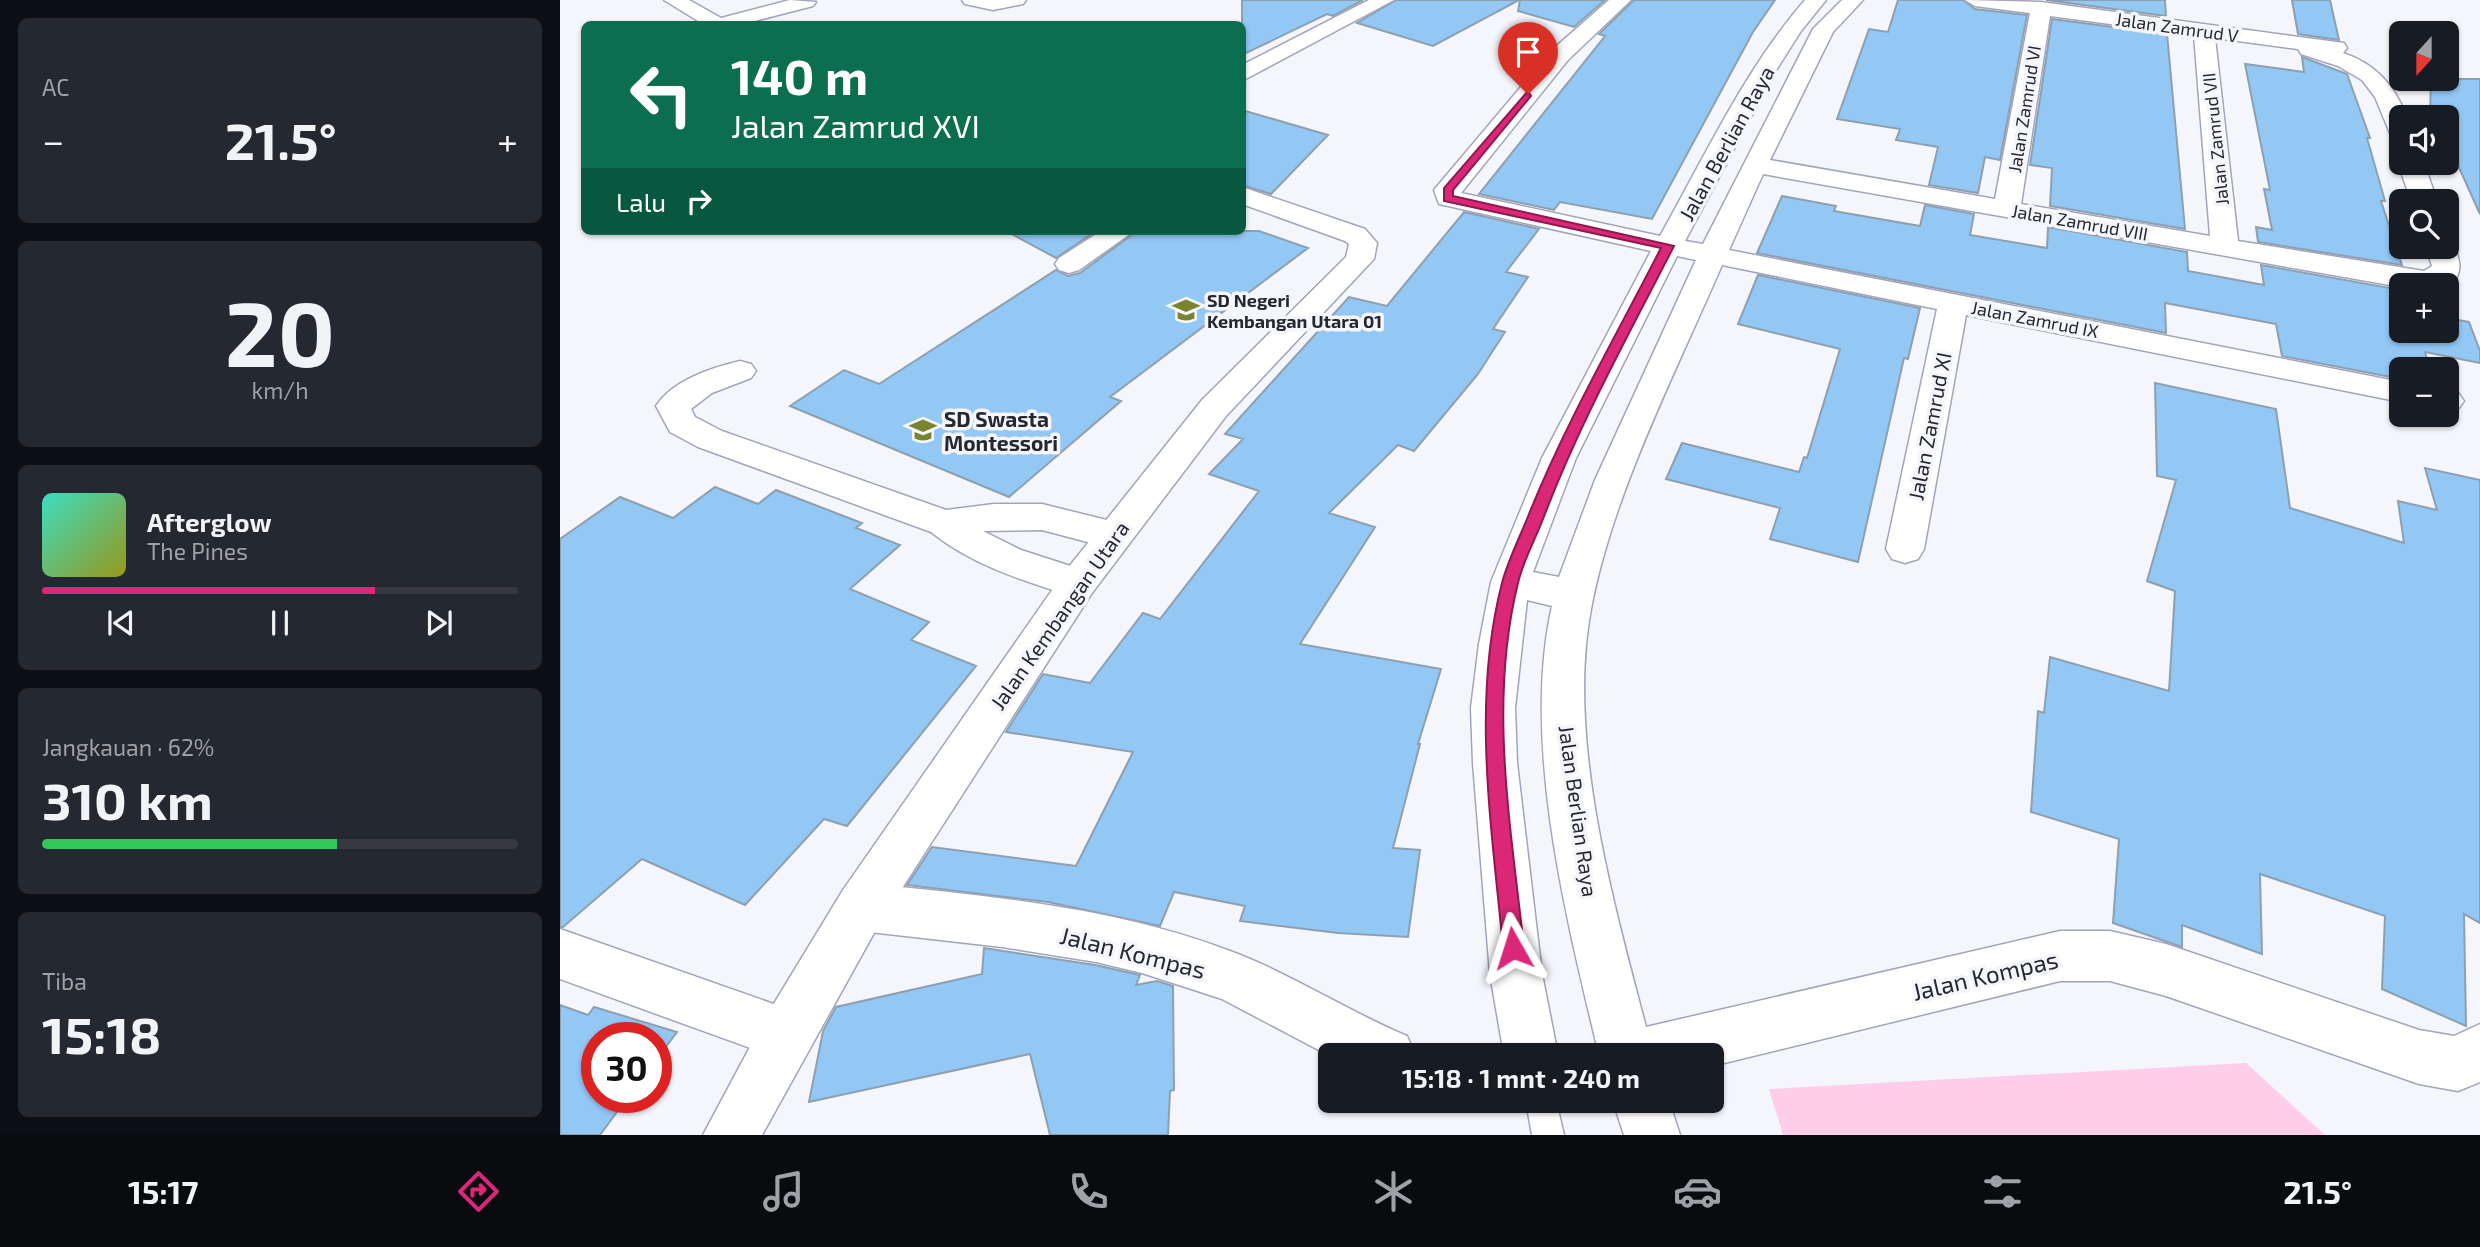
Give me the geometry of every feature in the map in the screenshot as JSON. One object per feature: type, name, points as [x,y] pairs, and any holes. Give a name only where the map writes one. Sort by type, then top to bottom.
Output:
[{"type":"street","points":[[674,0],[712,21]]},
{"type":"street","points":[[972,0],[993,4],[1016,0]]},
{"type":"street","points":[[1246,73],[1384,0]]},
{"type":"street","name":"Jalan Zamrud IX","points":[[1621,0],[1560,55],[1447,190],[1448,198],[1712,255],[2389,390]]},
{"type":"street","name":"Jalan Berlian Raya","points":[[1529,1043],[1516,974],[1493,708],[1499,644],[1510,582],[1559,458],[1668,246],[1765,72],[1792,28],[1816,0]]},
{"type":"street","name":"Jalan Berlian Raya","points":[[1623,1043],[1598,939],[1569,767],[1564,715],[1565,655],[1572,595],[1625,453],[1712,255],[1824,29],[1853,0]]},
{"type":"street","name":"Jalan Zamrud V","points":[[1975,0],[2336,48]]},
{"type":"street","points":[[730,21],[806,2]]},
{"type":"street","name":"Jalan Zamrud VI","points":[[2007,209],[2041,8]]},
{"type":"street","name":"Jalan Zamrud VII","points":[[2204,30],[2225,247]]},
{"type":"street","points":[[2269,39],[2334,57],[2375,77],[2391,105]]},
{"type":"street","name":"Jalan Zamrud VIII","points":[[1756,165],[2405,279],[2426,280],[2445,274],[2444,259]]},
{"type":"street","name":"Jalan Kembangan Utara","points":[[731,1135],[786,1034],[861,907],[1078,583],[1214,408],[1360,259],[1364,251],[1363,243],[1355,235],[1246,196]]},
{"type":"street","points":[[1069,264],[1114,235]]},
{"type":"street","name":"Jalan Zamrud XI","points":[[1905,549],[1952,303]]},
{"type":"street","points":[[740,371],[700,386],[673,406],[682,424],[710,439],[944,523],[970,544],[1004,561],[1078,583]]},
{"type":"street","points":[[944,523],[994,517],[1042,517],[1114,535]]},
{"type":"street","points":[[1510,582],[1572,595]]},
{"type":"street","name":"Jalan Kompas","points":[[861,907],[1009,924],[1170,956],[1231,977],[1364,1043]]},
{"type":"street","points":[[560,954],[786,1034]]},
{"type":"street","name":"Jalan Kompas","points":[[1694,1043],[2060,956],[2110,956],[2165,971],[2419,1057],[2458,1064],[2480,1051]]},
{"type":"street","points":[[1645,1113],[1652,1135]]},
{"type":"lane","points":[[1543,1113],[1548,1135]]},
{"type":"shaded area","points":[[2246,1063],[2325,1135],[1783,1135],[1769,1089]]},
{"type":"building","points":[[1242,0],[1363,0],[1333,16],[1327,14],[1246,53],[1246,21],[1242,21]]},
{"type":"building","points":[[1396,0],[1519,0],[1433,46],[1357,23]]},
{"type":"building","points":[[1520,0],[1605,0],[1574,27],[1518,11]]},
{"type":"building","points":[[1634,0],[1775,0],[1753,32],[1652,219],[1560,202],[1554,210],[1479,194],[1605,36],[1599,34]]},
{"type":"building","points":[[1898,0],[1963,0],[1975,9],[2027,15],[2000,160],[1985,157],[1978,193],[1929,185],[1938,147],[1896,140],[1900,129],[1837,119],[1869,29],[1888,32]]},
{"type":"building","points":[[2046,0],[2165,0],[2166,16]]},
{"type":"building","points":[[2292,0],[2330,0],[2339,40],[2298,34]]},
{"type":"building","points":[[2052,19],[2167,34],[2185,229],[2050,206],[2052,168],[2030,165]]},
{"type":"building","points":[[2302,57],[2347,74],[2370,138],[2367,138],[2385,201],[2381,201],[2389,225],[2389,259],[2400,259],[2402,265],[2258,242],[2256,227],[2272,230],[2264,189],[2270,190],[2245,64],[2304,72]]},
{"type":"building","points":[[2459,79],[2480,79],[2480,214],[2459,168],[2459,105],[2430,105],[2431,91],[2459,91]]},
{"type":"building","points":[[1246,111],[1328,135],[1271,194],[1246,186]]},
{"type":"building","points":[[1782,196],[1836,206],[1834,211],[1920,226],[1925,205],[1974,214],[1970,235],[2047,248],[2048,227],[2187,252],[2188,271],[2264,285],[2261,265],[2389,288],[2389,343],[2459,343],[2459,320],[2469,322],[2480,351],[2480,363],[2425,352],[2426,357],[2389,357],[2389,377],[2282,356],[2276,324],[2165,303],[2166,333],[1757,253]]},
{"type":"building","points":[[1464,212],[1539,229],[1506,272],[1528,277],[1493,329],[1505,332],[1478,374],[1414,451],[1398,445],[1329,513],[1375,527],[1300,644],[1441,669],[1418,744],[1393,848],[1420,850],[1408,937],[1338,933],[1240,921],[1245,906],[1174,892],[1160,926],[1048,902],[907,885],[932,847],[1076,866],[1133,752],[1006,732],[1043,674],[1090,683],[1143,613],[1160,619],[1259,491],[1209,474],[1243,439],[1225,434],[1349,297],[1387,306]]},
{"type":"building","points":[[1246,231],[1259,231],[1308,248],[1110,397],[1121,401],[1009,497],[790,406],[844,370],[879,384],[1056,270],[1068,276],[1080,273],[1132,235],[1246,235]]},
{"type":"building","points":[[1013,235],[1090,235],[1056,258]]},
{"type":"building","points":[[1758,275],[1920,308],[1908,359],[1904,358],[1858,562],[1770,539],[1780,508],[1666,479],[1682,443],[1799,472],[1804,457],[1807,458],[1840,349],[1738,324]]},
{"type":"building","points":[[2155,383],[2276,409],[2290,508],[2404,543],[2398,501],[2437,510],[2425,468],[2480,480],[2480,923],[2464,914],[2466,1026],[2382,989],[2385,916],[2260,874],[2262,954],[2182,925],[2182,947],[2113,923],[2119,839],[2031,812],[2038,711],[2044,713],[2050,657],[2169,691],[2175,591],[2147,581],[2176,480],[2157,476]]},
{"type":"building","points":[[715,487],[758,504],[776,490],[862,523],[856,528],[900,545],[850,589],[929,622],[911,640],[976,666],[847,826],[824,819],[745,905],[642,859],[560,927],[560,539],[620,497],[673,518]]},
{"type":"building","points":[[984,948],[1095,965],[1140,975],[1136,985],[1157,981],[1173,986],[1174,1090],[1170,1091],[1168,1135],[1050,1135],[1030,1054],[809,1102],[823,1031],[836,1007],[982,974]]},
{"type":"building","points":[[560,1005],[588,1015],[594,1007],[644,1022],[581,1022],[581,1113],[616,1113],[600,1135],[560,1135]]},
{"type":"place","name":"SD Negeri Kembangan Utara 01","points":[[1186,310]]},
{"type":"place","name":"SD Swasta Montessori","points":[[923,430]]},
{"type":"route","points":[[1513,948],[1493,708],[1499,644],[1510,582],[1559,458],[1668,246],[1460,203],[1448,198],[1447,190],[1528,94]]}]
